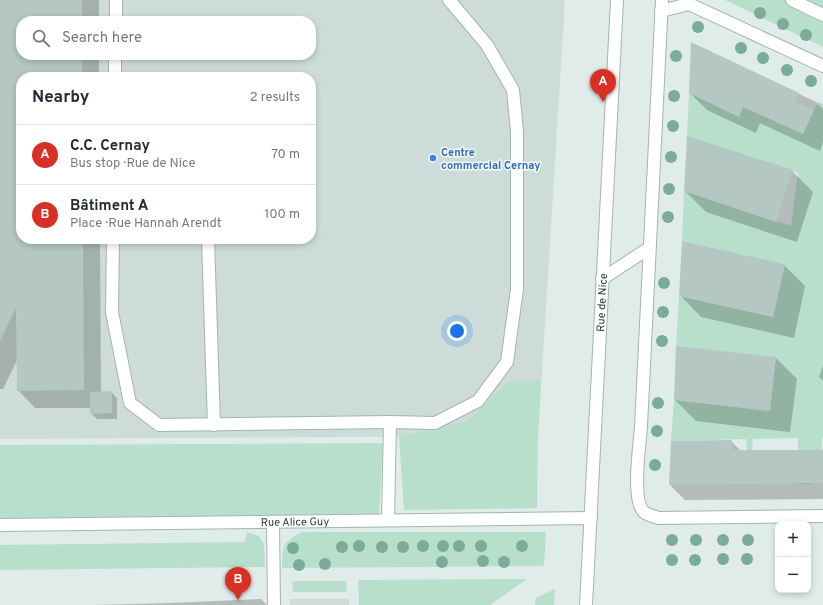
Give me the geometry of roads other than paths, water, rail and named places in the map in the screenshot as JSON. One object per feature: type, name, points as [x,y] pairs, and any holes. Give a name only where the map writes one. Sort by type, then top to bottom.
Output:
[{"type":"street","points":[[116,0],[116,16]]},
{"type":"street","points":[[113,244],[112,312],[130,403],[159,425],[390,422],[435,423],[478,401],[507,362],[517,289],[517,131],[513,90],[487,45],[450,0]]},
{"type":"street","name":"Rue de Nice","points":[[586,605],[616,0]]},
{"type":"street","points":[[707,0],[709,12]]},
{"type":"street","points":[[792,0],[823,15]]},
{"type":"street","points":[[823,66],[689,4],[661,6],[642,426],[636,487],[638,503],[644,512],[658,518],[823,516]]},
{"type":"street","points":[[115,60],[115,72]]},
{"type":"street","points":[[208,244],[214,425]]},
{"type":"street","points":[[602,279],[649,248]]},
{"type":"street","points":[[388,520],[390,422]]},
{"type":"street","name":"Rue Alice Guy","points":[[0,525],[591,518]]},
{"type":"street","points":[[273,522],[274,605]]},
{"type":"place","name":"C.C. Cernay","points":[[603,102]]},
{"type":"place","name":"Centre commercial Cernay","points":[[433,158]]},
{"type":"place","name":"Bâtiment A","points":[[238,600]]}]
